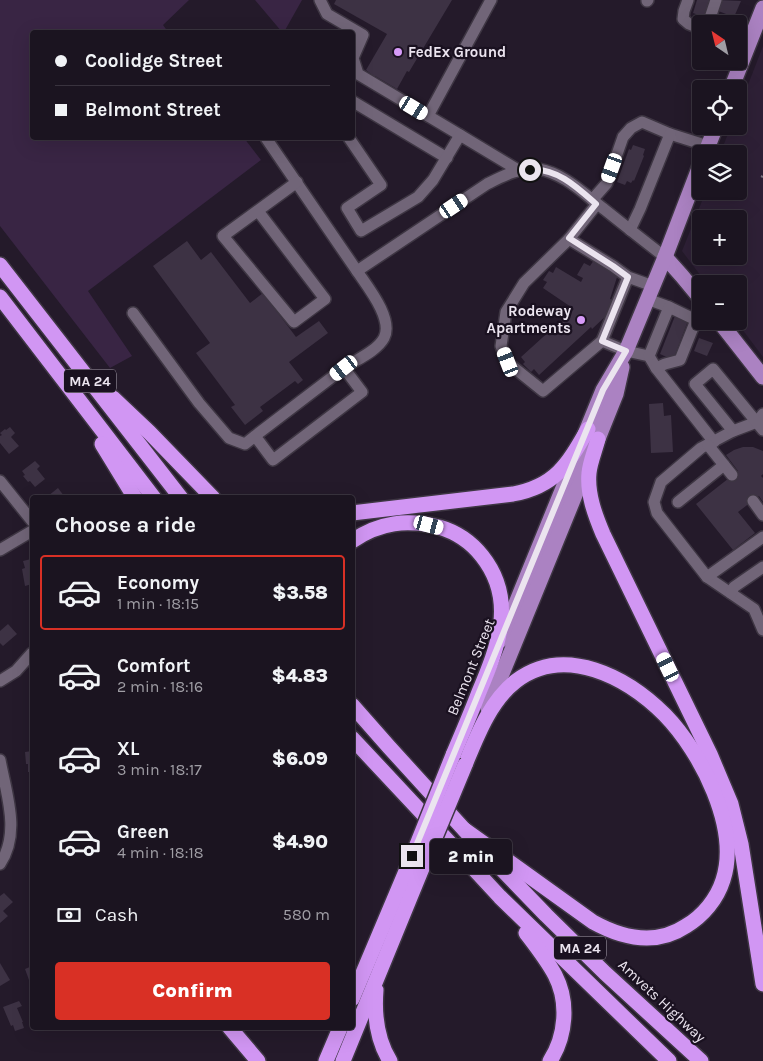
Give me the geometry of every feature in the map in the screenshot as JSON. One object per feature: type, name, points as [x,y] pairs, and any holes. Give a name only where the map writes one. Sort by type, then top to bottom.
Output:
[{"type":"highway","name":"MA 24","points":[[0,264],[179,495]]},
{"type":"highway","name":"MA 24","points":[[0,297],[152,495]]},
{"type":"highway","points":[[75,361],[149,432],[209,495]]},
{"type":"highway","points":[[59,375],[132,495]]},
{"type":"highway","points":[[355,513],[513,494],[531,490],[559,473],[593,434]]},
{"type":"highway","points":[[593,434],[589,473],[590,494],[594,511],[603,534],[710,754],[731,804],[741,844],[763,984]]},
{"type":"highway","points":[[355,539],[383,525],[414,523],[443,529],[469,542],[492,571],[500,597],[501,628],[492,662]]},
{"type":"highway","name":"Belmont Street","points":[[355,1024],[376,960],[459,760],[492,662]]},
{"type":"highway","points":[[465,830],[593,922],[614,933],[637,938],[660,937],[671,934],[692,923],[706,910],[718,892],[726,866],[727,851],[723,821],[714,792],[698,761],[682,736],[664,715],[637,692],[608,675],[594,669],[568,665],[543,668],[528,674],[518,680],[502,695],[485,720],[474,743]]},
{"type":"highway","points":[[355,700],[389,747]]},
{"type":"highway","name":"Amvets Highway","points":[[355,708],[465,830],[540,908],[606,973],[701,1061]]},
{"type":"highway","name":"MA 24","points":[[355,741],[500,897],[668,1061]]},
{"type":"highway","name":"Belmont Street","points":[[459,760],[474,743]]},
{"type":"highway","points":[[355,757],[422,814]]},
{"type":"highway","points":[[500,897],[547,961],[562,992],[564,1006],[562,1033],[550,1061]]},
{"type":"highway","points":[[355,977],[366,964],[376,960],[376,1017],[383,1047],[390,1061]]},
{"type":"highway","name":"Belmont Street","points":[[355,994],[376,960]]},
{"type":"highway","points":[[232,1030],[258,1061]]},
{"type":"highway","points":[[326,1061],[339,1030]]},
{"type":"highway","name":"Belmont Street","points":[[343,1061],[353,1030]]},
{"type":"main road","points":[[748,36],[763,8]]},
{"type":"main road","name":"Belmont Street","points":[[474,743],[593,434],[603,390],[626,351],[692,186]]},
{"type":"main road","points":[[665,257],[692,288]]},
{"type":"main road","points":[[726,330],[763,377]]},
{"type":"main road","name":"Belmont Street","points":[[492,662],[593,434]]},
{"type":"street","points":[[320,0],[327,14],[354,30]]},
{"type":"street","points":[[428,116],[491,0]]},
{"type":"street","points":[[688,0],[684,11],[684,20],[692,25]]},
{"type":"street","points":[[711,15],[716,0]]},
{"type":"street","points":[[355,30],[363,35],[355,55]]},
{"type":"street","points":[[355,62],[358,74],[518,170]]},
{"type":"street","points":[[355,103],[447,158]]},
{"type":"street","points":[[628,277],[602,341],[543,391],[508,362],[501,346],[506,312],[524,283],[569,238],[607,183],[624,137],[631,128],[642,122],[695,145]]},
{"type":"street","points":[[630,230],[670,134]]},
{"type":"street","points":[[350,140],[381,185],[347,208],[361,231],[418,197],[433,180],[460,135]]},
{"type":"street","points":[[133,313],[199,403],[229,438],[245,444],[344,368],[370,352],[384,338],[386,323],[384,313],[267,140]]},
{"type":"street","points":[[357,271],[487,184],[518,170],[536,169],[567,180],[665,257]]},
{"type":"street","points":[[258,211],[324,299],[294,322],[223,236],[297,182]]},
{"type":"street","points":[[569,238],[613,266],[669,307],[692,315]]},
{"type":"street","points":[[649,356],[669,307]]},
{"type":"street","points":[[656,368],[680,360],[694,330]]},
{"type":"street","points":[[602,341],[626,351],[649,356],[732,475]]},
{"type":"street","points":[[254,436],[273,460],[348,404],[362,392],[344,368]]},
{"type":"street","points":[[733,431],[696,384],[713,369],[761,422],[733,431],[701,448],[661,482],[654,502],[657,513],[707,577],[754,609],[762,623]]},
{"type":"street","points":[[678,502],[724,465]]},
{"type":"street","points":[[0,481],[30,518]]},
{"type":"street","points":[[753,500],[763,515]]},
{"type":"street","points":[[0,550],[30,532]]},
{"type":"street","points":[[707,577],[763,537]]},
{"type":"street","points":[[731,592],[734,587],[763,567]]},
{"type":"street","points":[[0,681],[16,671],[30,655]]},
{"type":"street","points":[[0,760],[11,818],[8,844],[0,864]]},
{"type":"shaded area","points":[[0,0],[189,0],[163,25],[167,30],[30,30],[30,140],[246,140],[261,160],[88,291],[132,356],[110,368],[0,226]]},
{"type":"shaded area","points":[[255,0],[302,0],[285,30],[280,30]]},
{"type":"shaded area","points":[[763,46],[763,357],[743,330],[747,330],[747,275],[700,275],[693,265],[747,265],[747,210],[698,210],[702,200],[747,200],[747,145],[724,145],[727,135],[747,135],[747,87]]},
{"type":"shaded area","points":[[692,226],[692,264],[682,251]]},
{"type":"building","name":"FedEx Ground","points":[[336,0],[452,0],[397,89],[375,76],[373,79],[366,70],[387,34],[334,4]]},
{"type":"building","points":[[697,0],[714,0],[708,15],[693,13]]},
{"type":"building","points":[[717,0],[741,1],[735,15],[729,15],[713,9]]},
{"type":"building","points":[[633,145],[645,149],[644,156],[634,181],[631,183],[627,181],[625,185],[617,182],[629,149],[631,150]]},
{"type":"building","points":[[187,241],[201,260],[211,252],[250,303],[263,293],[296,337],[319,321],[328,333],[289,362],[303,380],[298,384],[295,381],[260,407],[263,411],[245,425],[231,407],[235,405],[196,353],[210,343],[153,266]]},
{"type":"building","name":"Rodeway Apartments","points":[[594,260],[618,274],[610,299],[613,300],[608,314],[592,329],[591,327],[539,375],[534,369],[531,372],[523,364],[525,362],[521,357],[574,309],[543,288],[547,282],[543,280],[549,271],[553,273],[556,267],[581,282],[583,278],[577,275],[584,263],[590,266]]},
{"type":"building","points":[[675,316],[688,321],[673,360],[660,354]]},
{"type":"building","points":[[699,338],[713,343],[707,356],[694,351]]},
{"type":"building","points":[[663,403],[664,416],[671,415],[673,452],[651,453],[649,404]]},
{"type":"building","points":[[10,427],[15,433],[11,437],[19,446],[9,454],[0,443],[0,436],[2,435],[0,433]]},
{"type":"building","points":[[743,447],[753,447],[763,451],[763,474],[761,476],[763,478],[763,502],[759,496],[738,512],[755,533],[733,550],[696,504],[738,471],[726,455]]},
{"type":"building","points":[[35,461],[40,466],[37,469],[45,479],[35,487],[23,476],[25,475],[22,471]]},
{"type":"building","points":[[58,488],[63,495],[49,495]]},
{"type":"building","points":[[30,559],[30,585],[25,586],[22,569],[25,568],[23,561]]},
{"type":"building","points":[[8,624],[17,634],[3,646],[0,643],[0,631]]},
{"type":"building","points":[[30,751],[30,772],[28,772],[28,764],[26,764],[25,752]]},
{"type":"building","points":[[4,893],[13,902],[3,911],[8,916],[0,923],[0,896]]},
{"type":"building","points":[[0,963],[10,980],[0,986]]},
{"type":"building","points":[[30,967],[30,980],[29,980],[25,969]]},
{"type":"building","points":[[19,1001],[22,1006],[17,1008],[24,1028],[15,1031],[3,1007]]},
{"type":"place","name":"FedEx Ground","points":[[398,52]]},
{"type":"place","name":"Rodeway Apartments","points":[[581,320]]},
{"type":"route","points":[[412,856],[603,390],[626,351],[602,341],[628,277],[569,238],[596,204],[567,180],[546,171],[530,170]]}]
